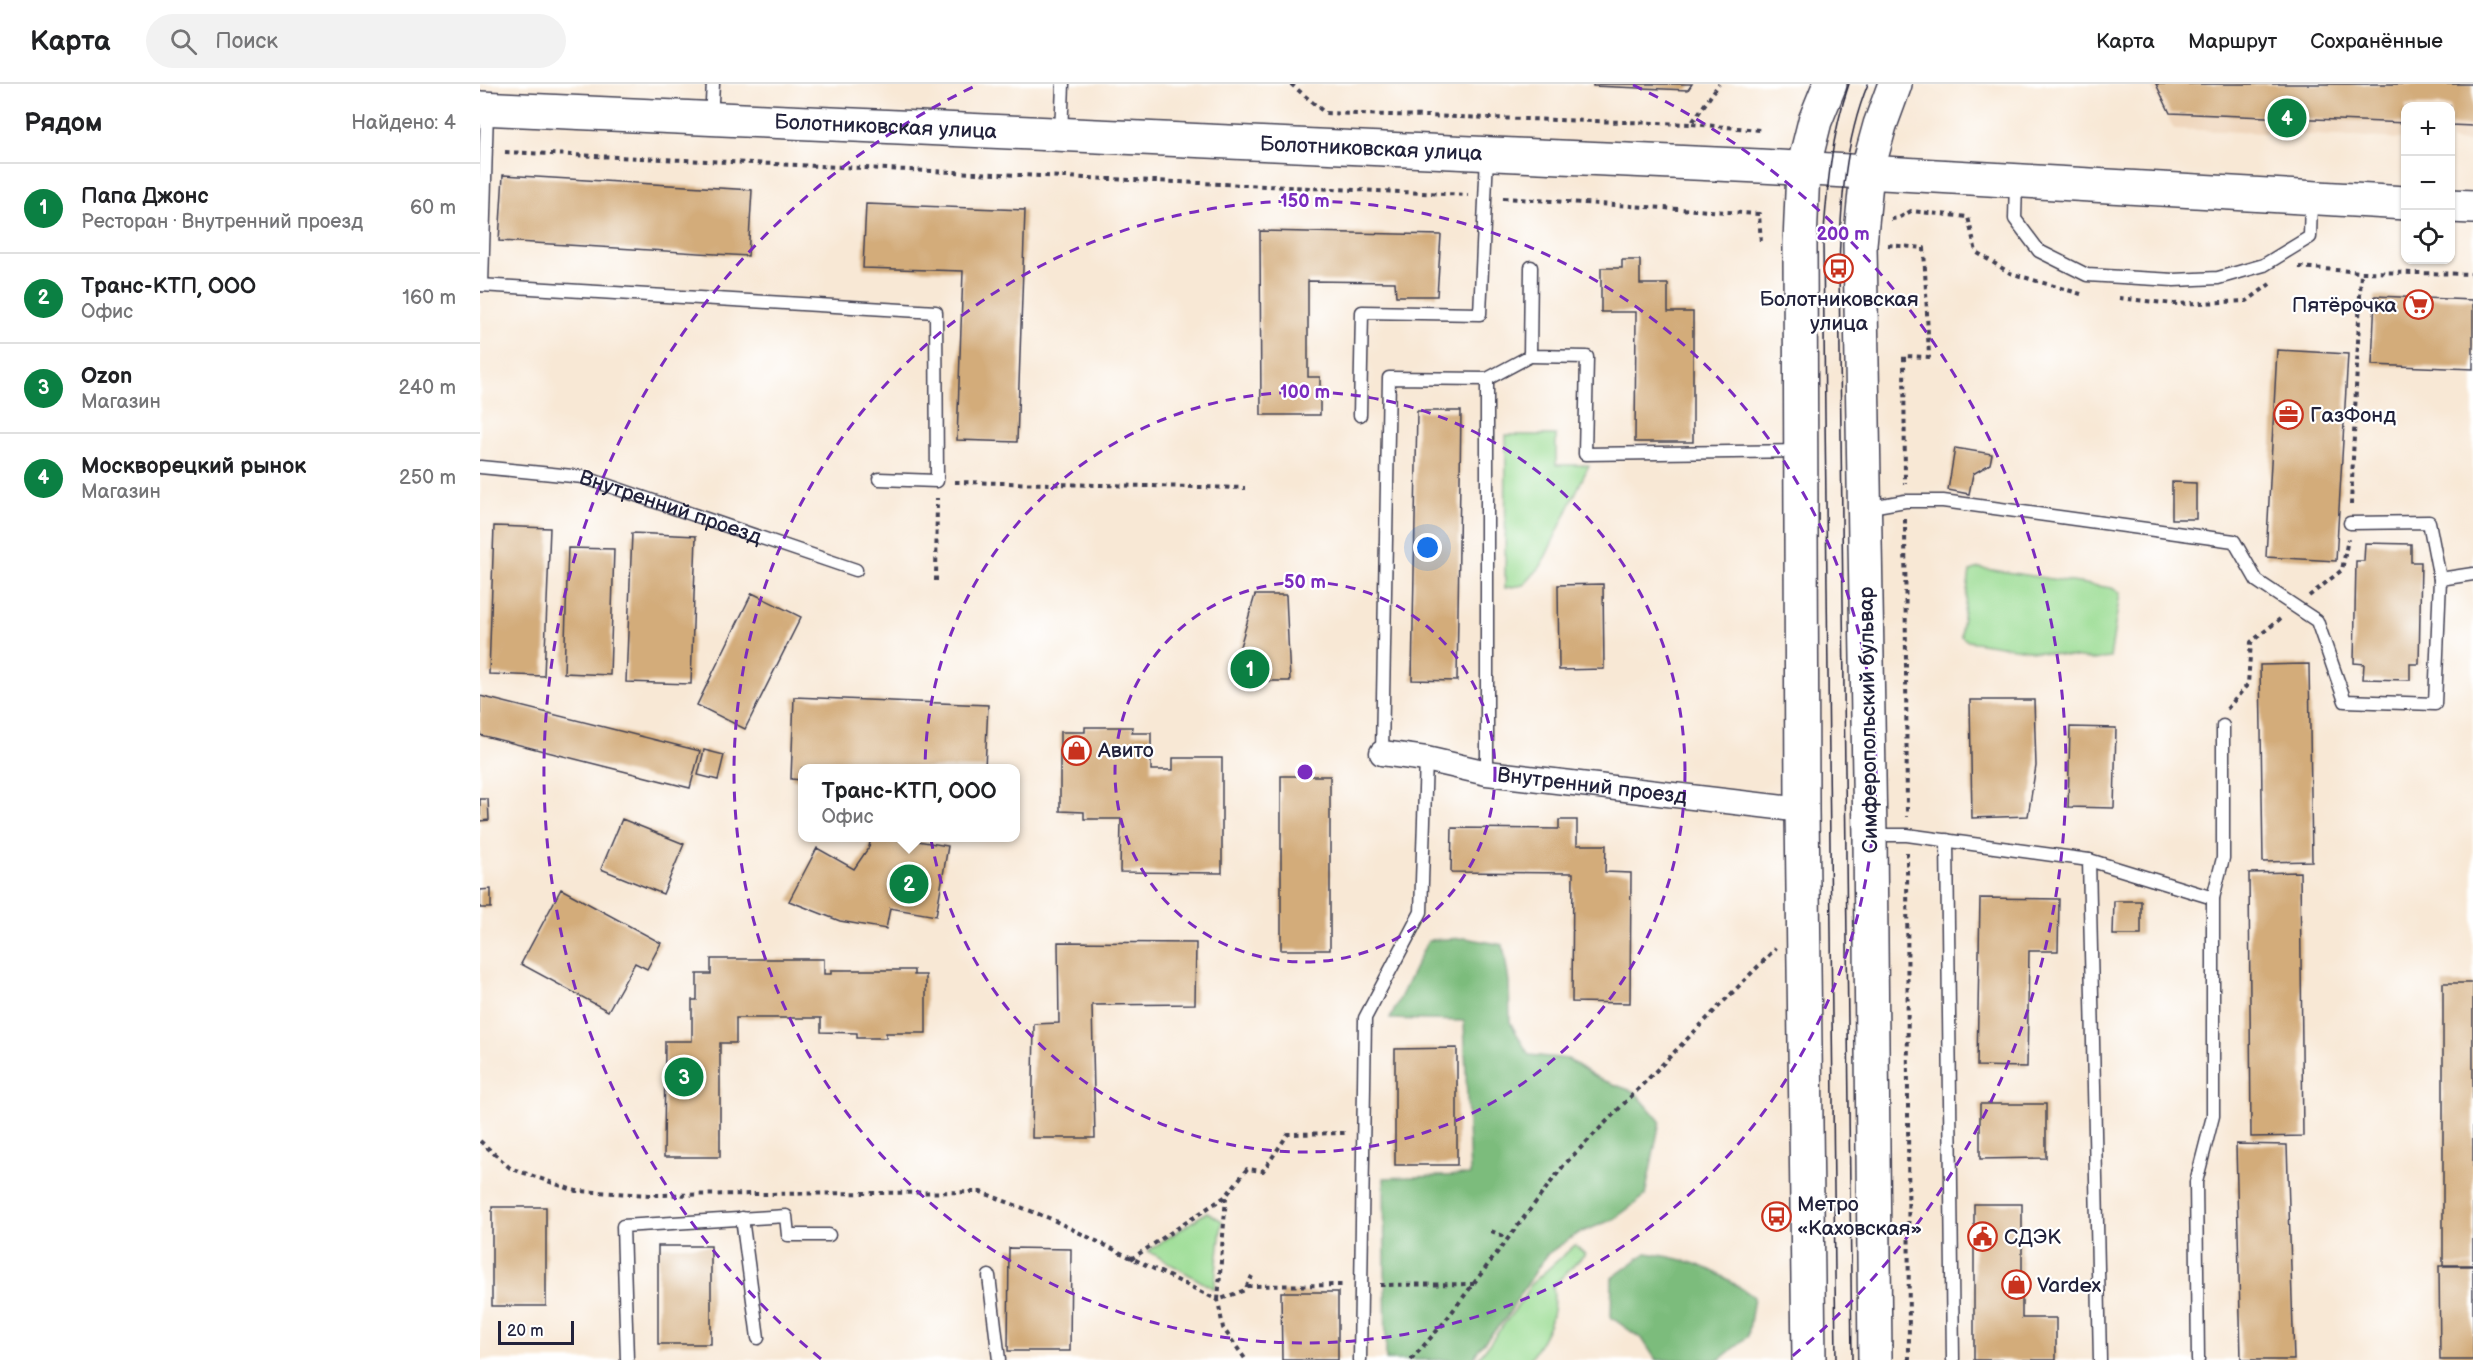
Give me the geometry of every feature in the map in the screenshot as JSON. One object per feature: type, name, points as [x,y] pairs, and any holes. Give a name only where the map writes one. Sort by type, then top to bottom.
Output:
[{"type":"main road","points":[[1809,1360],[1802,810],[1800,243],[1803,169],[1815,122],[1830,84]]},
{"type":"main road","name":"Симферопольский бульвар","points":[[1875,1360],[1870,836],[1860,244],[1867,172],[1880,125],[1895,84]]},
{"type":"main road","name":"Болотниковская улица","points":[[484,108],[1867,172],[2401,203]]},
{"type":"main road","points":[[2455,206],[2473,207]]},
{"type":"street","name":"Внутренний проезд","points":[[1382,753],[1426,759],[1487,773],[1802,810]]},
{"type":"lane","points":[[711,118],[713,84]]},
{"type":"lane","points":[[1061,134],[1063,84]]},
{"type":"lane","points":[[484,108],[486,151],[481,285],[936,312],[937,482],[879,479]]},
{"type":"lane","points":[[1360,415],[1362,312],[1480,314],[1487,154]]},
{"type":"lane","points":[[2016,181],[2015,219],[2039,251],[2087,275],[2174,280],[2218,278],[2264,265],[2310,237],[2311,197]]},
{"type":"lane","points":[[1530,356],[1531,267]]},
{"type":"lane","points":[[1382,753],[1389,378],[1488,379],[1530,356],[1587,357],[1585,454],[1802,451]]},
{"type":"lane","points":[[1487,773],[1488,379]]},
{"type":"lane","name":"Внутренний проезд","points":[[480,467],[583,477],[856,570]]},
{"type":"lane","points":[[1864,508],[1905,501],[1943,501],[2234,541],[2257,581],[2317,621],[2345,701],[2435,704],[2440,579],[2430,522],[2350,523]]},
{"type":"lane","points":[[2440,579],[2473,574]]},
{"type":"lane","points":[[2198,1360],[2196,1182],[2213,1116],[2212,898],[2223,858],[2223,726]]},
{"type":"lane","points":[[1360,1360],[1365,1018],[1421,912],[1426,759]]},
{"type":"lane","points":[[1870,836],[1907,835],[2089,860],[2212,898]]},
{"type":"lane","points":[[1947,840],[1953,1360]]},
{"type":"lane","points":[[2089,860],[2100,1360]]},
{"type":"lane","points":[[627,1360],[623,1226],[786,1216],[788,1235],[829,1235]]},
{"type":"lane","points":[[742,1218],[758,1338]]},
{"type":"lane","points":[[989,1276],[999,1360]]},
{"type":"path","points":[[1292,84],[1325,113],[1691,124],[1760,129]]},
{"type":"path","points":[[1691,124],[1719,84]]},
{"type":"path","points":[[486,151],[1485,196],[1759,214],[1761,243]]},
{"type":"path","points":[[1877,244],[1924,248],[1929,357],[1904,356],[1909,1360]]},
{"type":"path","points":[[2224,712],[2248,684],[2251,642],[2342,570],[2350,523],[2361,272],[2473,274]]},
{"type":"path","points":[[936,581],[937,482],[1245,488]]},
{"type":"path","points":[[1410,1360],[1442,1325],[1564,1165],[1779,945]]},
{"type":"path","points":[[1130,1259],[1226,1196],[1247,1169],[1263,1171],[1288,1134],[1362,1133]]},
{"type":"path","points":[[480,1141],[510,1168],[576,1191],[652,1195],[981,1192],[1048,1218],[1218,1300],[1245,1290],[1252,1276]]},
{"type":"path","points":[[1226,1196],[1218,1300],[1223,1329],[1246,1360]]},
{"type":"path","points":[[1491,1231],[1508,1238]]},
{"type":"shaded area","points":[[2150,84],[2473,84],[2473,142],[2455,141],[2455,102],[2401,102],[2401,139],[2174,129]]},
{"type":"green space","points":[[1506,435],[1556,435],[1556,465],[1589,465],[1541,566],[1524,585],[1505,588]]},
{"type":"green space","points":[[1979,568],[2112,588],[2120,593],[2110,658],[2093,660],[1968,641],[1961,636],[1961,631],[1970,571]]},
{"type":"green space","points":[[1466,938],[1503,945],[1509,982],[1510,1022],[1529,1055],[1568,1059],[1599,1079],[1635,1092],[1660,1121],[1645,1196],[1614,1219],[1577,1234],[1546,1255],[1505,1319],[1479,1348],[1473,1360],[1386,1360],[1384,1178],[1470,1175],[1464,1021],[1390,1019],[1428,940]]},
{"type":"green space","points":[[1207,1212],[1222,1221],[1214,1289],[1148,1251]]},
{"type":"green space","points":[[1575,1245],[1585,1254],[1553,1286],[1552,1317],[1530,1360],[1477,1360],[1526,1295],[1530,1285]]},
{"type":"green space","points":[[1646,1253],[1691,1262],[1715,1272],[1754,1297],[1748,1336],[1719,1360],[1656,1360],[1643,1340],[1611,1317],[1612,1278]]},
{"type":"building","points":[[1593,84],[1692,84],[1688,90],[1593,86]]},
{"type":"building","points":[[2156,84],[2473,84],[2473,126],[2455,125],[2455,102],[2401,102],[2401,123],[2170,113]]},
{"type":"building","points":[[503,175],[752,190],[748,256],[499,241]]},
{"type":"building","points":[[866,204],[1025,210],[1017,442],[957,440],[963,271],[863,268]]},
{"type":"building","points":[[1260,231],[1441,235],[1437,296],[1396,296],[1395,282],[1308,281],[1308,377],[1320,377],[1320,415],[1261,415]]},
{"type":"building","points":[[1622,260],[1640,260],[1640,284],[1668,284],[1668,312],[1693,312],[1693,442],[1635,442],[1636,312],[1601,312],[1601,268],[1622,268]]},
{"type":"building","points":[[2375,296],[2473,300],[2473,369],[2372,365]]},
{"type":"building","points":[[2277,350],[2348,354],[2336,561],[2266,557]]},
{"type":"building","points":[[1417,411],[1461,411],[1457,681],[1412,680]]},
{"type":"building","points":[[1955,448],[1992,454],[1990,464],[1973,474],[1969,494],[1948,490]]},
{"type":"building","points":[[2172,482],[2196,483],[2196,519],[2172,519]]},
{"type":"building","points":[[494,526],[550,528],[544,676],[489,674]]},
{"type":"building","points":[[632,533],[696,536],[691,684],[626,682]]},
{"type":"building","points":[[2365,543],[2411,544],[2411,562],[2421,562],[2419,664],[2410,664],[2410,680],[2363,679],[2364,664],[2354,663],[2356,561],[2364,561]]},
{"type":"building","points":[[568,548],[614,549],[610,675],[564,673]]},
{"type":"building","points":[[1603,584],[1604,669],[1559,670],[1558,585]]},
{"type":"building","points":[[752,593],[801,617],[745,729],[697,705]]},
{"type":"building","points":[[1255,595],[1286,595],[1290,681],[1241,681],[1239,650]]},
{"type":"building","points":[[2309,664],[2312,861],[2263,862],[2260,665]]},
{"type":"building","points":[[480,696],[700,751],[690,788],[480,735]]},
{"type":"building","points":[[794,697],[988,705],[985,764],[798,764],[798,780],[791,779]]},
{"type":"building","points":[[1970,700],[2034,700],[2036,766],[2028,816],[1972,818]]},
{"type":"building","points":[[1085,727],[1133,727],[1132,733],[1151,733],[1151,770],[1173,770],[1173,758],[1222,758],[1222,873],[1120,872],[1121,819],[1084,819],[1084,812],[1060,811],[1060,732],[1085,732]]},
{"type":"building","points":[[2070,727],[2116,728],[2114,808],[2068,807]]},
{"type":"building","points":[[704,750],[724,755],[718,780],[698,775]]},
{"type":"building","points":[[1281,776],[1330,776],[1330,950],[1281,950]]},
{"type":"building","points":[[480,799],[488,799],[489,820],[480,821]]},
{"type":"building","points":[[622,819],[684,844],[663,894],[601,869]]},
{"type":"building","points":[[1559,820],[1577,820],[1577,845],[1606,845],[1605,872],[1631,873],[1630,1003],[1572,1002],[1573,873],[1451,872],[1452,828],[1559,829]]},
{"type":"building","points":[[870,842],[924,842],[948,846],[936,916],[890,908],[886,929],[840,921],[789,901],[817,848],[854,869]]},
{"type":"building","points":[[2300,872],[2303,1136],[2251,1137],[2249,873]]},
{"type":"building","points":[[491,889],[491,908],[480,908],[480,890]]},
{"type":"building","points":[[561,889],[661,943],[647,969],[635,963],[608,1011],[521,964]]},
{"type":"building","points":[[1980,898],[2059,899],[2058,951],[2029,951],[2027,1067],[1977,1066]]},
{"type":"building","points":[[2114,901],[2141,901],[2141,935],[2113,935]]},
{"type":"building","points":[[1058,942],[1196,943],[1195,1004],[1092,1005],[1095,1138],[1032,1138],[1034,1024],[1059,1023]]},
{"type":"building","points":[[711,959],[824,959],[824,974],[831,974],[831,970],[914,970],[914,975],[926,975],[926,1033],[886,1033],[886,1038],[857,1038],[857,1033],[821,1032],[821,1018],[736,1018],[736,1043],[720,1043],[720,1157],[664,1157],[665,1041],[692,1041],[692,1000],[697,1000],[697,974],[711,974]]},
{"type":"building","points":[[2443,983],[2473,983],[2473,1265],[2443,1265]]},
{"type":"building","points":[[1457,1048],[1457,1165],[1395,1165],[1395,1049]]},
{"type":"building","points":[[1980,1104],[2046,1104],[2046,1158],[1980,1159]]},
{"type":"building","points":[[2236,1144],[2287,1145],[2294,1360],[2241,1360]]},
{"type":"building","points":[[1974,1204],[2022,1204],[2022,1318],[2056,1318],[2056,1360],[1974,1360]]},
{"type":"building","points":[[492,1207],[546,1207],[546,1306],[492,1306]]},
{"type":"building","points":[[658,1246],[711,1246],[711,1344],[658,1344]]},
{"type":"building","points":[[1009,1248],[1071,1249],[1070,1351],[1008,1351]]},
{"type":"building","points":[[2439,1266],[2473,1266],[2473,1360],[2440,1360]]},
{"type":"building","points":[[1281,1292],[1338,1292],[1338,1360],[1282,1360]]},
{"type":"tram line","points":[[1836,1360],[1823,244],[1834,143],[1849,84]]},
{"type":"tram line","points":[[1852,1360],[1839,268],[1845,174],[1854,129],[1868,84]]},
{"type":"place","name":"Москворецкий рынок","points":[[2287,118]]},
{"type":"place","name":"Болотниковская улица","points":[[1839,268]]},
{"type":"place","name":"Пятёрочка","points":[[2418,305]]},
{"type":"place","name":"ГазФонд","points":[[2289,415]]},
{"type":"place","name":"Папа Джонс","points":[[1250,669]]},
{"type":"place","name":"Авито","points":[[1077,750]]},
{"type":"place","name":"Транс-КТП, ООО","points":[[909,884]]},
{"type":"place","name":"Ozon","points":[[684,1077]]},
{"type":"place","name":"Метро «Каховская»","points":[[1776,1216]]},
{"type":"place","name":"СДЭК","points":[[1983,1237]]},
{"type":"place","name":"Vardex","points":[[2016,1285]]}]
